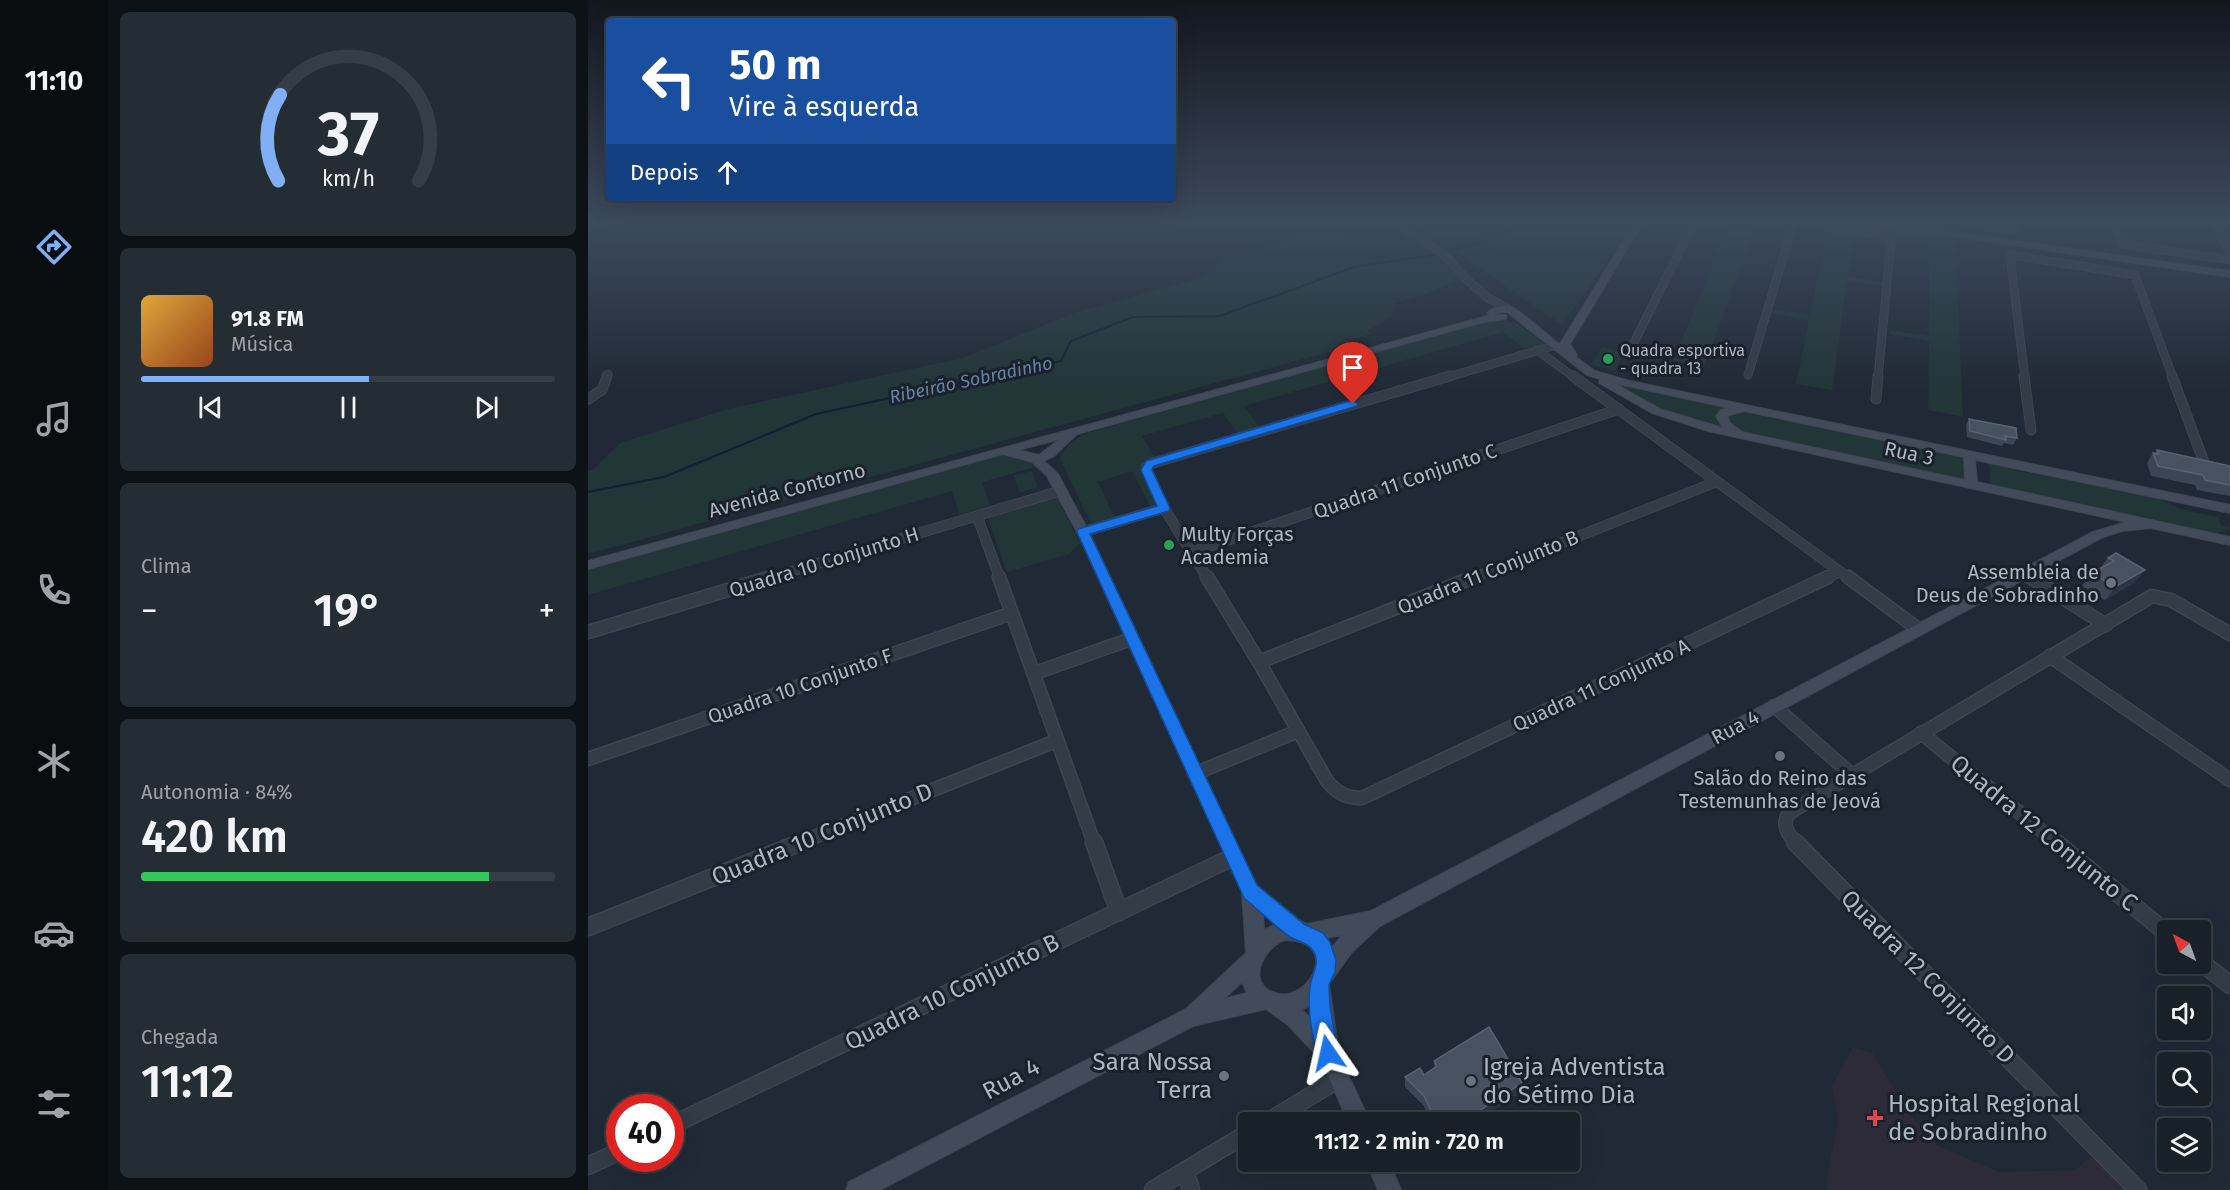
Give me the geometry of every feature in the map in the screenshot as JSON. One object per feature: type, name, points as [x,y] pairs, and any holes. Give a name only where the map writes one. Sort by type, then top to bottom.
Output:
[{"type":"street","points":[[1467,280],[1488,298],[1490,307],[1522,321],[1558,344]]},
{"type":"street","points":[[1194,774],[1298,730],[1164,508],[1147,470],[1148,466],[1558,344],[1574,332],[1605,280]]},
{"type":"street","points":[[1631,349],[1665,280]]},
{"type":"street","points":[[1748,375],[1776,280]]},
{"type":"street","points":[[1876,399],[1888,280]]},
{"type":"street","points":[[2013,280],[2031,430]]},
{"type":"street","points":[[2137,280],[2205,465]]},
{"type":"street","points":[[1029,457],[1055,449],[1080,429],[1503,312]]},
{"type":"street","name":"Rua 3","points":[[1558,344],[1591,373],[1623,387],[1656,411],[1743,437],[2230,541]]},
{"type":"street","points":[[1537,350],[1918,629]]},
{"type":"street","points":[[588,399],[602,390],[608,374]]},
{"type":"street","name":"Rua 3","points":[[1623,387],[1751,409],[2230,509]]},
{"type":"street","name":"Quadra 11 Conjunto C","points":[[1192,552],[1619,409]]},
{"type":"street","points":[[1743,437],[1726,425],[1721,416],[1730,410],[1751,409]]},
{"type":"street","name":"Avenida Contorno","points":[[588,565],[1080,429]]},
{"type":"street","points":[[1029,457],[1026,447],[1038,441],[1048,440],[1055,449],[1052,474]]},
{"type":"street","points":[[996,452],[1018,452],[1052,474],[1083,532],[1194,774],[1251,891],[1255,925],[1254,956],[1250,971],[1252,982],[1273,1002],[1301,1022],[1328,1053]]},
{"type":"street","points":[[1969,454],[1971,486]]},
{"type":"street","name":"Quadra 11 Conjunto B","points":[[1259,662],[1716,482]]},
{"type":"street","name":"Quadra 10 Conjunto H","points":[[588,632],[1060,491]]},
{"type":"street","points":[[1083,532],[1164,508]]},
{"type":"street","points":[[2078,508],[2096,518],[2101,524],[2097,535]]},
{"type":"street","points":[[977,516],[1119,912]]},
{"type":"street","name":"Rua 4","points":[[1372,920],[2097,535],[2121,527],[2151,524]]},
{"type":"street","name":"Quadra 11 Conjunto A","points":[[1298,730],[1335,792],[1352,799],[1362,798],[1839,572]]},
{"type":"street","points":[[2023,573],[2106,625]]},
{"type":"street","points":[[1774,706],[1851,774],[2152,596],[2171,600],[2230,634]]},
{"type":"street","name":"Quadra 10 Conjunto F","points":[[588,759],[1012,613]]},
{"type":"street","points":[[1035,673],[1131,639]]},
{"type":"street","points":[[2050,656],[2230,780]]},
{"type":"street","name":"Quadra 12 Conjunto C","points":[[1921,733],[2157,925]]},
{"type":"street","name":"Quadra 10 Conjunto D","points":[[588,927],[1056,741]]},
{"type":"street","name":"Quadra 12 Conjunto D","points":[[1851,774],[1789,813],[1783,825],[1794,841],[2138,1190]]},
{"type":"street","name":"Quadra 10 Conjunto B","points":[[684,1119],[1233,857]]},
{"type":"street","points":[[1251,891],[1302,932],[1317,940],[1323,949],[1326,960],[1320,1006],[1328,1053],[1354,1112]]},
{"type":"street","points":[[1190,1017],[1254,956],[1263,942],[1273,934],[1302,932],[1372,920]]},
{"type":"street","points":[[1190,1017],[1273,1002],[1302,1001],[1322,979],[1346,945],[1372,920]]},
{"type":"street","points":[[2211,970],[2230,985]]},
{"type":"street","name":"Rua 4","points":[[857,1190],[1190,1017]]},
{"type":"street","points":[[1284,1112],[1339,1079]]},
{"type":"street","points":[[1153,1190],[1238,1139]]},
{"type":"street","points":[[588,1166],[606,1158]]},
{"type":"street","points":[[1185,1171],[1191,1190]]},
{"type":"street","points":[[1382,1172],[1390,1190]]},
{"type":"shaded area","points":[[1196,280],[1458,280],[1424,295],[1395,303],[1392,316],[1368,331],[1372,334],[1356,338],[1336,350],[588,554],[588,471],[593,470],[620,443],[728,409],[963,358],[1074,313]]},
{"type":"shaded area","points":[[1496,280],[1594,280],[1562,325]]},
{"type":"shaded area","points":[[1707,280],[1736,280],[1704,367],[1673,361]]},
{"type":"shaded area","points":[[1817,280],[1866,280],[1883,282],[1883,286],[1847,281],[1832,390],[1796,384],[1809,320],[1771,313],[1772,309],[1810,315]]},
{"type":"shaded area","points":[[1929,280],[1957,280],[1963,417],[1928,410],[1929,341],[1889,334],[1889,330],[1929,336]]},
{"type":"shaded area","points":[[1505,320],[1516,323],[1545,344],[1525,349],[1503,332],[1244,406],[1260,428],[1240,437],[1223,413],[1142,436],[1156,460],[1150,464],[1164,508],[1153,511],[1132,471],[1098,482],[1114,517],[1091,524],[1060,459],[1070,443],[1087,433],[1487,321]]},
{"type":"shaded area","name":"Quadra esportiva - quadra 13","points":[[1602,347],[1624,353],[1615,371],[1591,365]]},
{"type":"shaded area","points":[[1628,384],[1969,454],[1971,486],[1679,420],[1620,387]]},
{"type":"shaded area","points":[[1007,453],[1032,459],[1039,466],[982,482],[990,505],[960,515],[952,491],[588,595],[588,568]]},
{"type":"shaded area","points":[[1989,462],[2012,466],[2015,471],[2029,473],[2030,471],[2156,497],[2180,509],[2218,517],[2221,525],[2230,527],[2230,530],[2216,533],[1994,486],[1990,483]]},
{"type":"shaded area","points":[[1032,471],[1038,487],[1019,493],[1014,475]]},
{"type":"shaded area","points":[[1056,494],[1080,544],[1069,554],[1007,572],[987,516]]},
{"type":"shaded area","name":"Hospital Regional de Sobradinho","points":[[1853,1047],[1873,1054],[1911,1116],[1938,1146],[1999,1172],[2075,1170],[2092,1156],[2125,1190],[1825,1190],[1838,1119],[1832,1086]]},
{"type":"building","points":[[1969,419],[2016,428],[2017,438],[2005,436],[2006,440],[1970,431]]},
{"type":"building","points":[[2157,450],[2230,466],[2230,485],[2205,480],[2203,475],[2158,466],[2153,453],[2158,454]]},
{"type":"building","points":[[2116,553],[2145,570],[2115,587],[2092,573],[2114,561],[2108,558]]},
{"type":"building","name":"Igreja Adventista do Sétimo Dia","points":[[1489,1027],[1522,1083],[1478,1112],[1431,1112],[1424,1096],[1405,1077],[1420,1068],[1424,1075],[1437,1066],[1434,1061]]},
{"type":"waterway","name":"Ribeirão Sobradinho","points":[[588,492],[664,477],[816,414],[1061,361],[1071,341],[1133,317],[1220,316],[1320,280]]},
{"type":"place","name":"Quadra esportiva - quadra 13","points":[[1608,359]]},
{"type":"place","name":"Multy Forças Academia","points":[[1169,545]]},
{"type":"place","name":"Assembleia de Deus de Sobradinho","points":[[2111,583]]},
{"type":"place","name":"Salão do Reino das Testemunhas de Jeová","points":[[1780,756]]},
{"type":"place","name":"Sara Nossa Terra","points":[[1224,1076]]},
{"type":"place","name":"Igreja Adventista do Sétimo Dia","points":[[1471,1081]]},
{"type":"place","name":"Hospital Regional de Sobradinho","points":[[1875,1118]]},
{"type":"route","points":[[1328,1053],[1320,1006],[1320,985],[1325,972],[1326,960],[1323,949],[1317,940],[1297,930],[1274,913],[1251,891],[1233,857],[1083,532],[1164,508],[1146,467],[1150,464],[1353,404]]}]
